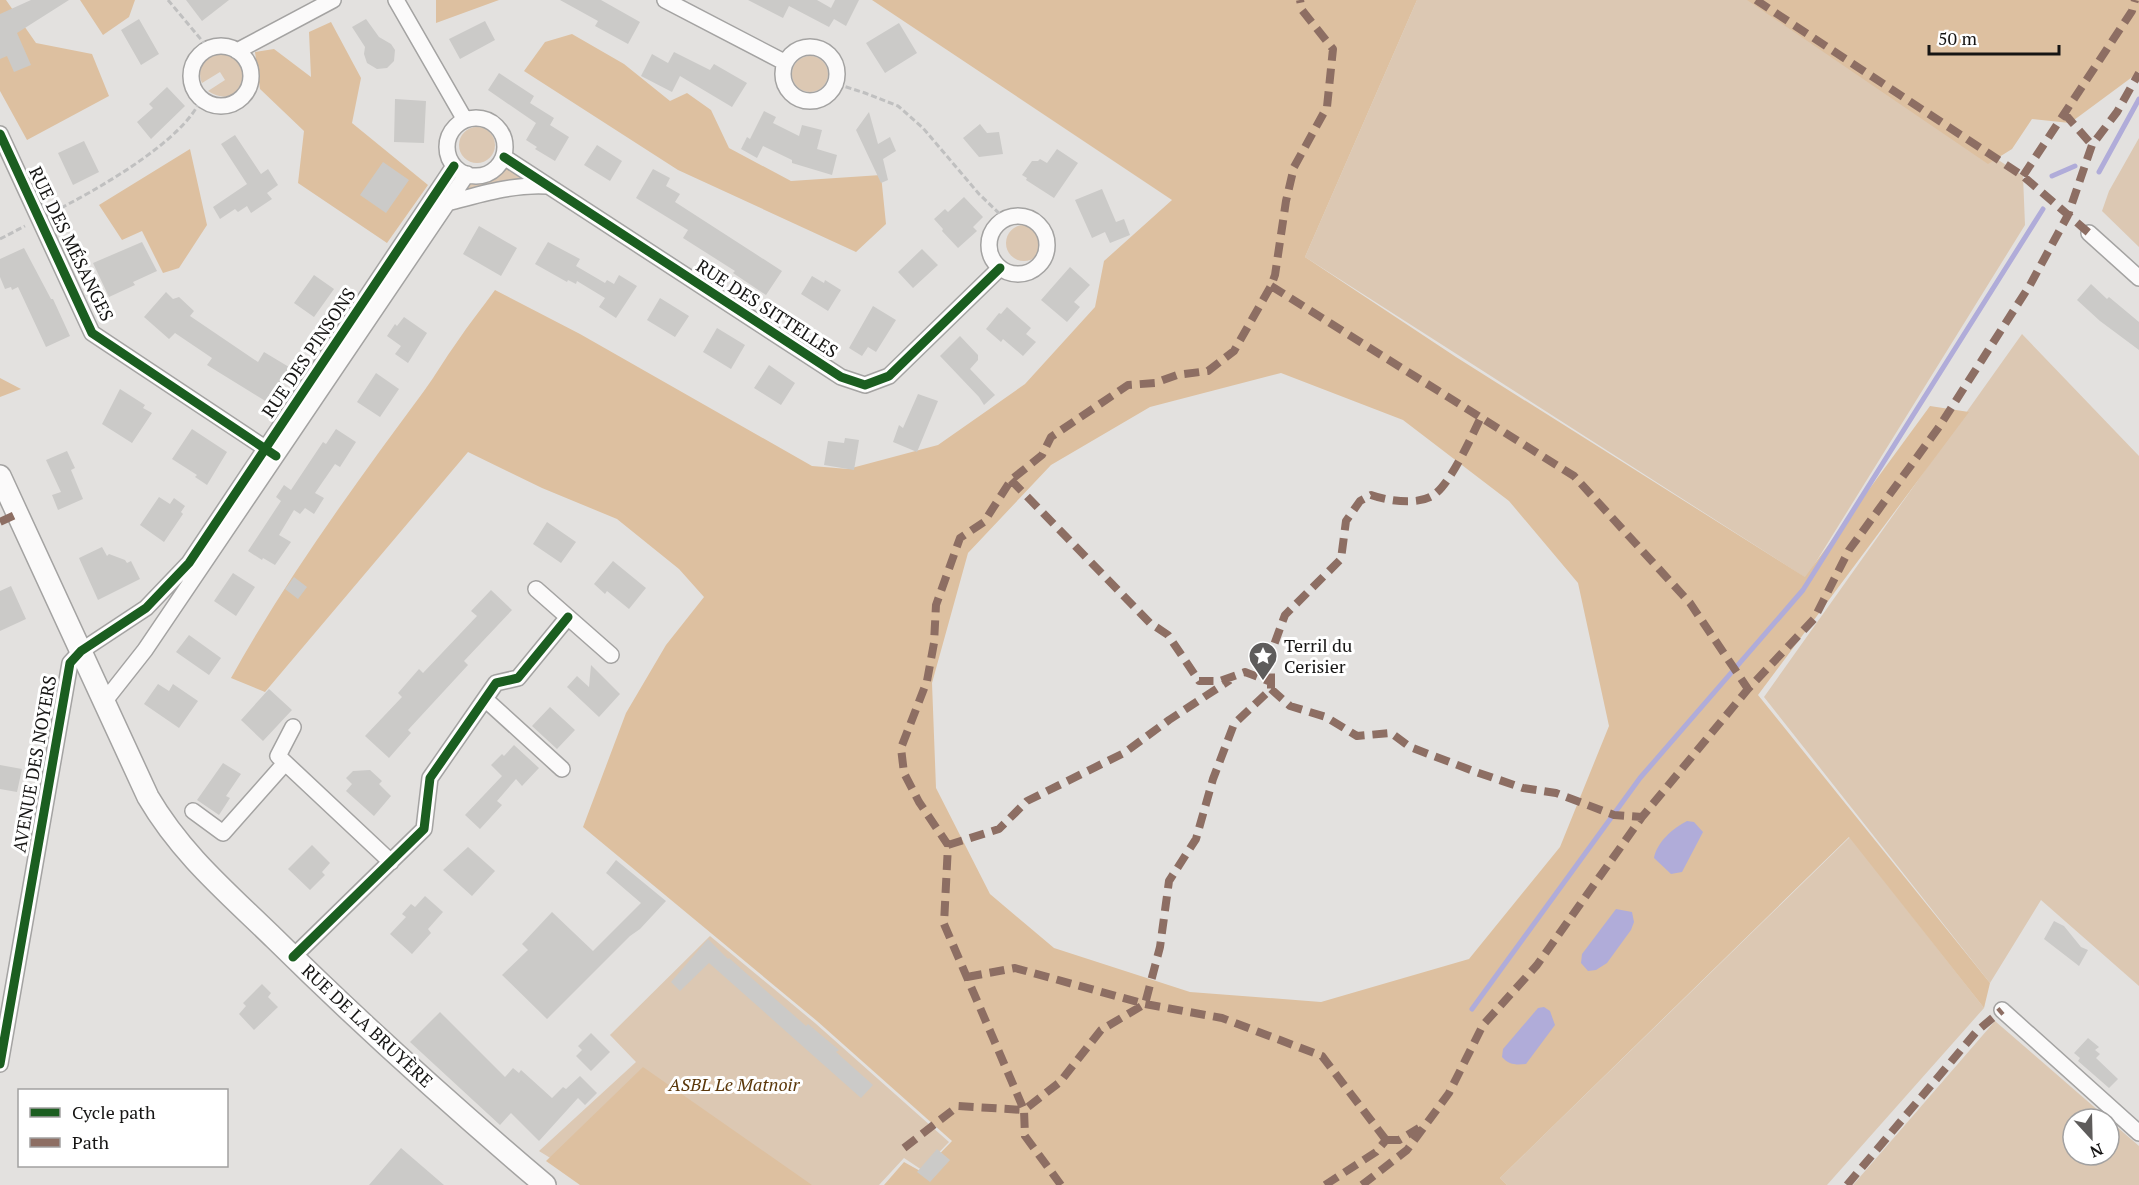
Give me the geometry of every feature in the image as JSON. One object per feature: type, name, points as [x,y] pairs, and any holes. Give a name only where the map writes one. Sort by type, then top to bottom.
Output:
[{"type":"street","points":[[237,51],[333,0]]},
{"type":"street","points":[[396,0],[465,120]]},
{"type":"street","points":[[666,0],[784,62]]},
{"type":"street","points":[[217,46],[237,51],[248,63],[250,70],[251,80],[248,90],[235,103],[225,106],[207,102],[201,98],[195,90],[191,76],[195,61],[209,49],[217,46]]},
{"type":"street","points":[[813,47],[823,50],[834,60],[838,74],[837,84],[827,96],[817,100],[807,102],[796,98],[787,89],[784,79],[784,62],[797,50],[813,47]]},
{"type":"street","points":[[478,117],[495,124],[503,135],[506,145],[504,157],[493,171],[477,176],[460,170],[448,156],[447,141],[456,125],[478,117]]},
{"type":"street","name":"RUE DES MÉSANGES","points":[[0,134],[92,333],[271,452]]},
{"type":"street","name":"RUE DES SITTELLES","points":[[504,157],[841,377],[865,385],[889,376],[1000,268]]},
{"type":"street","name":"RUE DES PINSONS","points":[[81,651],[146,608],[189,563],[271,452],[447,203],[460,170]]},
{"type":"street","name":"RUE DES PINSONS","points":[[104,702],[146,651],[271,452],[460,170]]},
{"type":"street","points":[[447,203],[502,189],[528,185],[549,186]]},
{"type":"street","points":[[1024,216],[1038,223],[1044,231],[1047,251],[1041,264],[1024,274],[1009,273],[1000,268],[992,259],[989,239],[997,224],[1005,219],[1024,216]]},
{"type":"street","points":[[2089,233],[2139,278]]},
{"type":"street","name":"RUE DE LA BRUYÈRE","points":[[0,476],[148,797],[184,849],[216,883],[404,1063],[545,1185]]},
{"type":"street","points":[[536,589],[611,655]]},
{"type":"street","points":[[293,957],[424,830],[430,778],[496,683],[518,678],[568,617]]},
{"type":"street","name":"AVENUE DES NOYERS","points":[[0,1064],[65,687],[70,663],[81,651]]},
{"type":"street","points":[[485,699],[562,769]]},
{"type":"street","points":[[293,727],[278,756],[391,862]]},
{"type":"street","points":[[193,811],[223,833],[285,763]]},
{"type":"street","points":[[2002,1010],[2139,1133]]},
{"type":"path","points":[[168,0],[209,49]]},
{"type":"path","points":[[837,84],[898,106],[923,128],[979,194],[1005,219]]},
{"type":"path","points":[[0,239],[89,193],[145,157],[189,119],[197,109],[201,98]]},
{"type":"green space","points":[[1417,0],[1752,0],[2023,176],[2025,225],[1806,578],[1305,257]]},
{"type":"green space","points":[[224,52],[235,56],[242,63],[245,72],[239,90],[231,95],[221,96],[208,91],[225,80],[220,72],[202,83],[200,71],[208,58]]},
{"type":"green space","points":[[810,56],[823,61],[828,74],[823,87],[810,92],[797,87],[792,74],[797,61]]},
{"type":"green space","points":[[477,127],[489,133],[495,145],[489,157],[477,163],[465,157],[459,145],[465,133]]},
{"type":"green space","points":[[2139,138],[2139,247],[2102,211],[2109,191]]},
{"type":"green space","points":[[501,169],[509,169],[525,180],[471,192],[467,189],[467,183],[495,174]]},
{"type":"green space","points":[[1024,225],[1037,230],[1042,243],[1037,256],[1024,261],[1011,256],[1006,243],[1011,230]]},
{"type":"green space","points":[[2022,334],[2139,456],[2139,986],[2041,900],[1990,983],[1764,697]]},
{"type":"green space","points":[[1850,837],[1984,1008],[1827,1185],[1507,1185],[1500,1178]]},
{"type":"green space","name":"ASBL Le Matnoir","points":[[710,936],[815,1023],[949,1142],[922,1170],[904,1158],[879,1185],[594,1185],[539,1151],[636,1062],[610,1035]]},
{"type":"green space","points":[[1995,1021],[2094,1107],[2061,1107],[2061,1167],[2121,1167],[2121,1130],[2139,1146],[2139,1185],[1853,1185]]},
{"type":"shaded area","points":[[0,0],[6,0],[36,43],[92,54],[109,96],[27,140],[0,91]]},
{"type":"shaded area","points":[[80,0],[135,0],[129,17],[103,35]]},
{"type":"shaded area","points":[[436,0],[499,0],[436,23]]},
{"type":"shaded area","points":[[872,0],[1417,0],[1305,257],[1456,357],[1805,577],[1930,406],[1969,412],[1758,695],[1990,983],[1984,1008],[1849,837],[1500,1178],[1507,1185],[884,1185],[904,1162],[922,1172],[952,1141],[817,1021],[583,827],[626,713],[666,645],[704,597],[679,569],[617,519],[542,488],[468,452],[265,692],[231,678],[275,603],[323,531],[495,290],[580,334],[812,466],[848,469],[938,445],[1025,384],[1095,307],[1104,261],[1172,200]],"holes":[[[1281,373],[1403,420],[1509,501],[1578,583],[1609,726],[1560,847],[1469,959],[1321,1002],[1190,992],[1054,948],[990,894],[936,788],[932,683],[968,553],[1051,465],[1150,407]]]},
{"type":"shaded area","points":[[1747,0],[2139,0],[2139,72],[2070,123],[2032,119],[2012,149],[1988,164]]},
{"type":"shaded area","points":[[331,22],[361,78],[352,123],[428,185],[387,243],[298,183],[304,131],[260,89],[255,52],[274,49],[311,77],[309,32]]},
{"type":"shaded area","points":[[572,34],[624,64],[670,101],[687,93],[711,110],[729,148],[791,181],[881,175],[886,224],[856,252],[678,170],[524,71],[545,42]]},
{"type":"shaded area","points":[[190,149],[207,225],[179,268],[163,273],[142,231],[122,240],[99,205]]},
{"type":"shaded area","points":[[0,378],[21,389],[0,397]]},
{"type":"shaded area","points":[[1687,821],[1694,822],[1703,832],[1682,872],[1671,874],[1654,858],[1658,846],[1666,836]]},
{"type":"shaded area","points":[[1616,909],[1632,912],[1634,922],[1631,930],[1607,963],[1596,970],[1588,971],[1581,963],[1582,954]]},
{"type":"shaded area","points":[[1544,1007],[1550,1011],[1555,1025],[1526,1064],[1507,1062],[1502,1057],[1503,1049],[1538,1008]]},
{"type":"shaded area","points":[[643,1067],[812,1185],[580,1185],[546,1161]]},
{"type":"building","points":[[31,0],[69,0],[17,33],[31,65],[14,72],[7,56],[0,59],[0,14]]},
{"type":"building","points":[[186,0],[229,0],[202,21]]},
{"type":"building","points":[[560,0],[601,0],[640,22],[628,44],[595,26],[598,21]]},
{"type":"building","points":[[748,0],[817,0],[831,8],[835,0],[859,0],[846,26],[834,19],[829,27],[789,6],[783,18]]},
{"type":"building","points":[[139,19],[159,54],[141,65],[121,30]]},
{"type":"building","points":[[366,19],[379,37],[391,44],[395,50],[394,61],[387,68],[377,69],[367,63],[364,54],[365,47],[352,27]]},
{"type":"building","points":[[485,21],[495,40],[460,59],[449,39]]},
{"type":"building","points":[[899,23],[917,53],[885,73],[866,43]]},
{"type":"building","points":[[674,52],[710,70],[714,64],[747,83],[732,107],[680,76],[672,92],[641,76],[652,54],[668,63]]},
{"type":"building","points":[[499,73],[534,96],[530,103],[554,118],[550,125],[569,137],[555,161],[535,149],[537,147],[526,140],[536,123],[488,90]]},
{"type":"building","points":[[167,87],[185,106],[151,139],[137,122],[153,108],[149,104]]},
{"type":"building","points":[[395,99],[426,101],[424,143],[394,142]]},
{"type":"building","points":[[764,111],[776,117],[773,123],[799,136],[802,125],[822,130],[817,149],[837,155],[832,175],[792,163],[792,160],[763,146],[757,158],[741,149],[747,137],[750,139]]},
{"type":"building","points":[[869,112],[878,144],[890,137],[896,151],[883,159],[888,180],[881,183],[856,130]]},
{"type":"building","points":[[980,124],[987,133],[999,132],[1003,154],[979,157],[963,138]]},
{"type":"building","points":[[235,135],[261,174],[268,169],[278,185],[267,193],[272,199],[251,213],[247,206],[238,212],[235,209],[220,219],[213,207],[247,184],[221,144]]},
{"type":"building","points":[[84,141],[99,172],[73,185],[58,153]]},
{"type":"building","points":[[597,145],[622,161],[610,181],[584,165]]},
{"type":"building","points":[[1057,149],[1078,163],[1054,198],[1022,175],[1032,161],[1040,159],[1047,163]]},
{"type":"building","points":[[383,162],[409,180],[386,213],[360,195]]},
{"type":"building","points":[[653,169],[670,178],[666,186],[680,194],[675,202],[782,271],[766,295],[733,273],[735,271],[683,238],[688,230],[636,198]]},
{"type":"building","points":[[1102,189],[1116,222],[1124,219],[1130,235],[1110,243],[1105,232],[1092,238],[1075,200]]},
{"type":"building","points":[[964,197],[983,217],[973,227],[977,231],[958,248],[934,219],[945,209],[948,212]]},
{"type":"building","points":[[479,226],[517,248],[501,276],[463,254]]},
{"type":"building","points":[[142,242],[157,271],[133,282],[135,285],[109,297],[93,263]]},
{"type":"building","points":[[548,242],[580,259],[576,266],[605,283],[607,280],[614,284],[619,275],[637,286],[616,318],[599,307],[605,298],[577,281],[576,284],[568,280],[567,282],[535,264]]},
{"type":"building","points":[[24,248],[53,299],[70,336],[46,347],[18,287],[12,290],[11,287],[5,289],[0,277],[0,259]]},
{"type":"building","points":[[922,249],[938,265],[913,288],[898,272]]},
{"type":"building","points":[[1070,267],[1090,285],[1074,302],[1080,307],[1067,322],[1041,300]]},
{"type":"building","points":[[314,275],[334,289],[314,317],[294,303]]},
{"type":"building","points":[[812,276],[824,283],[825,280],[841,290],[828,311],[801,294]]},
{"type":"building","points":[[2091,284],[2107,299],[2109,297],[2139,322],[2139,350],[2100,321],[2077,300]]},
{"type":"building","points":[[166,292],[173,299],[179,297],[194,311],[190,316],[258,362],[264,352],[289,367],[267,402],[207,365],[212,358],[175,333],[169,339],[144,317]]},
{"type":"building","points":[[660,298],[689,316],[675,337],[647,320]]},
{"type":"building","points":[[873,306],[896,320],[876,352],[868,347],[862,356],[849,348]]},
{"type":"building","points":[[1007,307],[1031,328],[1026,334],[1036,342],[1023,356],[1003,339],[1001,342],[986,329]]},
{"type":"building","points":[[404,317],[427,333],[408,363],[395,354],[401,346],[387,336],[395,324],[397,326]]},
{"type":"building","points":[[717,328],[745,345],[731,369],[703,352]]},
{"type":"building","points":[[960,336],[978,355],[978,360],[970,369],[995,395],[984,405],[940,356]]},
{"type":"building","points":[[769,365],[795,383],[781,405],[754,388]]},
{"type":"building","points":[[376,373],[399,389],[380,417],[357,402]]},
{"type":"building","points":[[120,389],[145,405],[143,408],[152,413],[132,443],[102,424]]},
{"type":"building","points":[[918,394],[938,401],[917,452],[893,442],[899,425],[903,428]]},
{"type":"building","points":[[192,429],[227,452],[207,485],[195,477],[197,475],[172,459]]},
{"type":"building","points":[[336,429],[356,442],[340,467],[335,464],[315,493],[324,498],[314,514],[305,508],[300,514],[294,510],[279,535],[291,542],[275,565],[263,558],[262,560],[248,551],[281,501],[276,497],[284,485],[291,490],[323,442],[326,444]]},
{"type":"building","points":[[845,438],[859,440],[854,470],[824,465],[828,441],[844,443]]},
{"type":"building","points":[[67,451],[75,468],[71,470],[83,499],[58,510],[52,495],[61,492],[46,460]]},
{"type":"building","points":[[159,497],[170,504],[174,498],[185,506],[181,512],[183,514],[164,542],[140,525]]},
{"type":"building","points":[[547,522],[576,542],[561,563],[533,544]]},
{"type":"building","points":[[102,547],[107,556],[109,554],[127,563],[131,561],[140,579],[98,600],[79,558]]},
{"type":"building","points":[[613,561],[646,588],[629,609],[607,591],[605,594],[594,584]]},
{"type":"building","points":[[233,573],[255,587],[236,616],[214,601]]},
{"type":"building","points":[[294,577],[307,587],[298,599],[285,589]]},
{"type":"building","points":[[11,586],[26,619],[0,631],[0,591]]},
{"type":"building","points":[[491,590],[512,610],[464,661],[468,665],[408,730],[411,733],[389,758],[365,736],[402,697],[398,693],[419,669],[423,673],[477,616],[471,611]]},
{"type":"building","points":[[189,635],[221,658],[209,675],[176,652]]},
{"type":"building","points":[[591,665],[620,694],[599,717],[567,687],[577,676],[589,687]]},
{"type":"building","points":[[158,684],[169,691],[173,684],[198,701],[179,728],[144,704]]},
{"type":"building","points":[[269,689],[292,710],[263,741],[241,720]]},
{"type":"building","points":[[550,707],[575,730],[557,749],[532,726]]},
{"type":"building","points":[[514,745],[539,768],[522,786],[516,779],[497,801],[502,805],[480,829],[465,815],[502,776],[491,765]]},
{"type":"building","points":[[223,763],[241,774],[226,796],[230,798],[219,815],[197,800]]},
{"type":"building","points":[[0,765],[22,769],[17,792],[0,789]]},
{"type":"building","points":[[370,770],[382,781],[379,784],[391,796],[374,816],[346,791],[352,784],[346,778],[353,771]]},
{"type":"building","points":[[312,845],[330,863],[322,872],[325,875],[310,890],[288,869]]},
{"type":"building","points":[[468,847],[495,871],[472,896],[443,870]]},
{"type":"building","points":[[616,860],[666,901],[547,1019],[502,975],[528,950],[522,944],[552,912],[593,951],[641,903],[606,873]]},
{"type":"building","points":[[425,896],[443,912],[428,929],[431,933],[412,954],[390,934],[406,917],[402,914],[411,904],[415,907]]},
{"type":"building","points":[[2054,921],[2064,926],[2081,947],[2088,950],[2079,966],[2044,939]]},
{"type":"building","points":[[708,939],[806,1026],[808,1024],[839,1050],[836,1052],[873,1085],[861,1098],[709,963],[680,991],[671,982]]},
{"type":"building","points":[[262,984],[271,993],[268,997],[278,1007],[254,1030],[239,1014],[246,1006],[243,1003]]},
{"type":"building","points":[[440,1012],[505,1077],[513,1068],[519,1073],[521,1070],[552,1098],[563,1087],[566,1089],[580,1076],[597,1093],[585,1105],[578,1098],[539,1141],[511,1113],[500,1125],[410,1042]]},
{"type":"building","points":[[591,1033],[610,1052],[591,1071],[576,1056],[582,1050],[578,1046]]},
{"type":"building","points":[[2088,1038],[2099,1047],[2095,1050],[2100,1054],[2096,1058],[2118,1079],[2109,1088],[2078,1061],[2080,1058],[2074,1053]]},
{"type":"building","points":[[401,1148],[444,1185],[369,1185]]},
{"type":"building","points":[[937,1149],[950,1160],[930,1182],[917,1172]]},
{"type":"waterway","points":[[2099,172],[2139,99]]},
{"type":"waterway","points":[[2052,176],[2075,166]]},
{"type":"waterway","points":[[1472,1009],[1640,778],[1803,590],[2043,209]]},
{"type":"marked path","points":[[904,1148],[958,1106],[1024,1110],[944,924],[948,845],[919,802],[904,773],[901,748],[927,681],[934,643],[936,605],[960,538],[984,522],[1011,480],[1042,455],[1051,437],[1128,385],[1155,383],[1177,375],[1208,371],[1234,351],[1271,286],[1275,275],[1286,201],[1294,167],[1327,107],[1333,49],[1302,10],[1300,0]]},
{"type":"marked path","points":[[1756,0],[2023,176],[2089,233]]},
{"type":"marked path","points":[[2023,176],[2132,11],[2135,0]]},
{"type":"marked path","points":[[1362,1185],[1407,1150],[1449,1093],[1483,1025],[1537,965],[1642,817],[1748,689],[1814,619],[1849,550],[1939,427],[2030,285],[2068,215],[2092,145],[2117,112],[2139,73]]},
{"type":"marked path","points":[[2064,113],[2092,145]]},
{"type":"marked path","points":[[1271,286],[1574,476],[1690,603],[1748,689]]},
{"type":"marked path","points":[[1061,1185],[1025,1136],[1024,1110],[1060,1082],[1101,1030],[1145,1004],[1160,947],[1169,881],[1196,839],[1213,779],[1234,724],[1271,689],[1271,653],[1285,615],[1341,559],[1346,521],[1360,501],[1371,495],[1386,499],[1413,501],[1429,498],[1435,494],[1448,480],[1481,417]]},
{"type":"marked path","points":[[1011,480],[1150,623],[1168,635],[1199,681],[1220,681],[1245,672],[1271,682]]},
{"type":"marked path","points":[[0,522],[17,514]]},
{"type":"marked path","points":[[948,845],[999,829],[1027,801],[1124,753],[1230,680]]},
{"type":"marked path","points":[[1271,689],[1290,706],[1326,717],[1357,736],[1391,733],[1410,747],[1523,788],[1556,793],[1614,815],[1642,817]]},
{"type":"marked path","points":[[967,977],[1015,968],[1145,1004],[1222,1018],[1322,1056],[1386,1140]]},
{"type":"marked path","points":[[1847,1185],[1977,1031],[2002,1010]]},
{"type":"marked path","points":[[1386,1140],[1399,1140],[1419,1128]]},
{"type":"marked path","points":[[1325,1185],[1376,1152],[1386,1140]]},
{"type":"cycle path","points":[[0,134],[92,333],[276,456]]},
{"type":"cycle path","points":[[504,157],[841,377],[865,385],[889,376],[1000,268]]},
{"type":"cycle path","points":[[0,1064],[70,663],[81,651],[146,608],[189,563],[454,166]]},
{"type":"cycle path","points":[[293,957],[424,829],[430,778],[496,683],[518,678],[568,617]]},
{"type":"place","name":"Terril du Cerisier","points":[[1263,682]]}]
